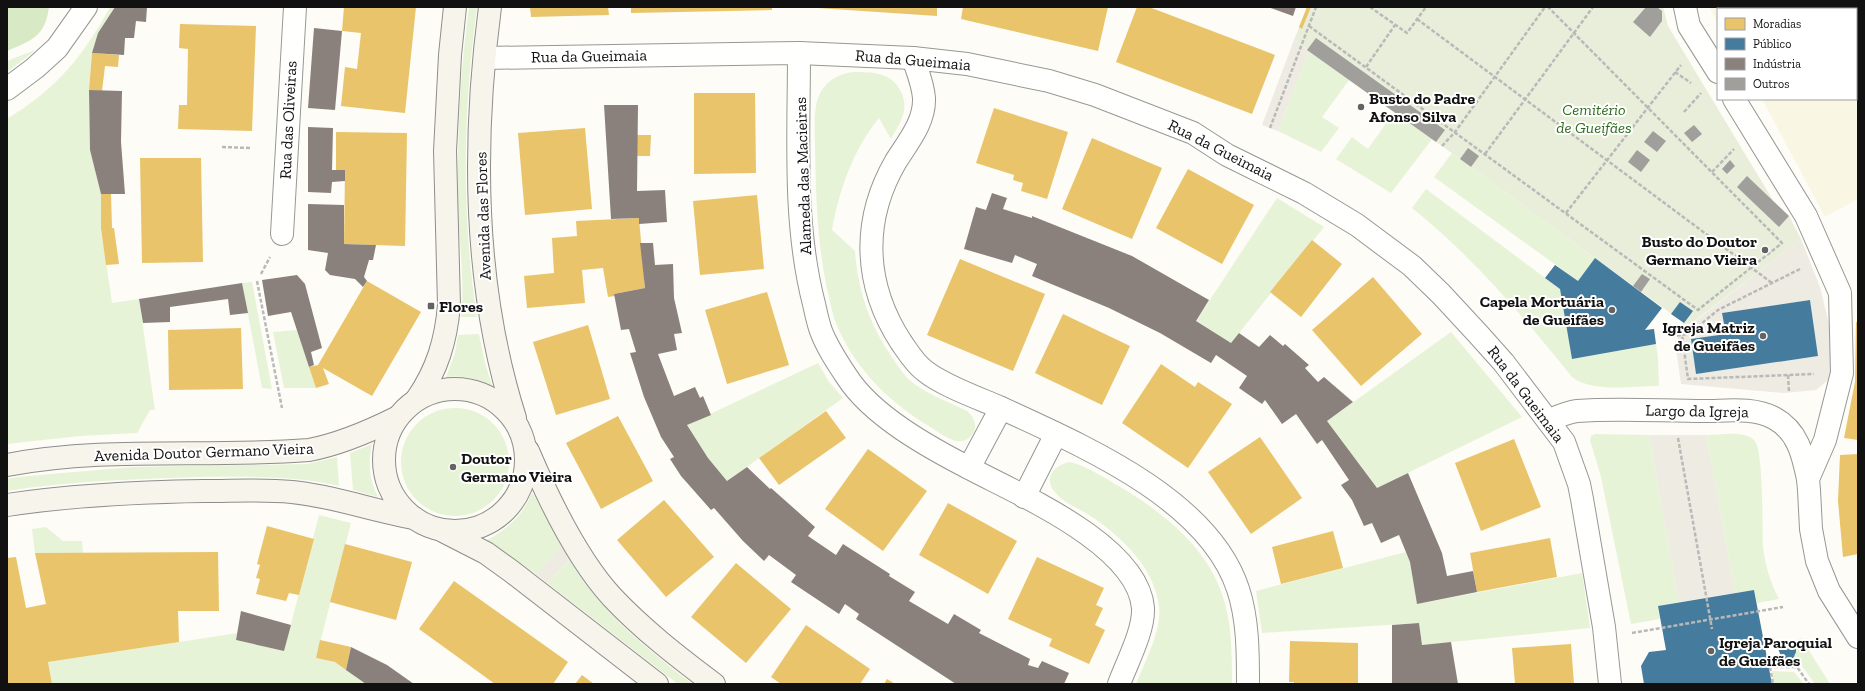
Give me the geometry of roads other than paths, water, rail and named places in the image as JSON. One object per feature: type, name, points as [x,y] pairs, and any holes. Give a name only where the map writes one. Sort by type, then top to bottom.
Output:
[{"type":"main road","points":[[417,399],[429,382],[443,347],[449,305],[444,151],[446,103],[455,7]]},
{"type":"main road","name":"Avenida das Flores","points":[[490,7],[484,58],[479,178],[483,264],[486,296],[497,356],[516,422]]},
{"type":"main road","points":[[657,684],[511,571],[486,554],[414,518],[396,502],[387,483],[383,461],[386,439],[396,418],[406,408],[417,399],[437,390],[460,388],[482,393],[501,405],[516,422],[538,477],[571,538],[601,584],[623,608],[654,636],[714,684]]},
{"type":"main road","name":"Avenida Doutor Germano Vieira","points":[[7,465],[49,459],[134,453],[309,450],[359,436],[396,418]]},
{"type":"main road","points":[[440,530],[463,530],[486,525],[505,511],[519,493],[526,470],[526,447]]},
{"type":"main road","points":[[7,505],[94,495],[148,492],[265,490],[322,496],[389,514],[414,518]]},
{"type":"street","points":[[7,89],[35,68],[57,48],[86,7]]},
{"type":"street","name":"Rua das Oliveiras","points":[[282,234],[295,7]]},
{"type":"street","points":[[1684,7],[1690,26],[1717,70]]},
{"type":"street","name":"Rua da Gueimaia","points":[[484,58],[800,53],[913,58],[967,64],[1025,75],[1095,95],[1193,133],[1227,155],[1304,193],[1357,225],[1412,266],[1441,294],[1504,363],[1564,442],[1579,484],[1596,577],[1610,684]]},
{"type":"street","name":"Alameda das Macieiras","points":[[800,53],[799,156],[801,231],[808,282],[821,331],[848,379],[861,395],[901,428],[969,468],[1058,515],[1090,536],[1106,549],[1135,582],[1143,608],[1142,620],[1119,684]]},
{"type":"street","points":[[913,58],[923,92],[922,112],[919,124],[896,162],[880,197],[872,232],[870,252],[880,300],[889,321],[900,341],[919,366],[933,377],[1056,434],[1149,485],[1190,518],[1217,548],[1228,564],[1238,590],[1248,653],[1248,684]]},
{"type":"street","points":[[1735,100],[1806,216],[1840,293],[1842,373],[1824,440],[1808,479]]},
{"type":"street","points":[[969,468],[1002,408]]},
{"type":"street","name":"Largo da Igreja","points":[[1548,420],[1575,411],[1740,411],[1757,412],[1773,418],[1783,424],[1796,438],[1802,450],[1808,479],[1811,529],[1817,561],[1829,591],[1858,637]]},
{"type":"street","points":[[1024,497],[1056,434]]},
{"type":"place","name":"Busto do Padre Afonso Silva","points":[[1361,107]]},
{"type":"place","name":"Busto do Doutor Germano Vieira","points":[[1765,250]]},
{"type":"place","name":"Flores","points":[[431,306]]},
{"type":"place","name":"Capela Mortuária de Gueifães","points":[[1612,310]]},
{"type":"place","name":"Igreja Matriz de Gueifães","points":[[1763,336]]},
{"type":"place","name":"Doutor Germano Vieira","points":[[453,467]]},
{"type":"place","name":"Igreja Paroquial de Gueifães","points":[[1711,651]]},
{"type":"park label","name":"Cemitério de Gueifães","points":[[1594,118]]}]
